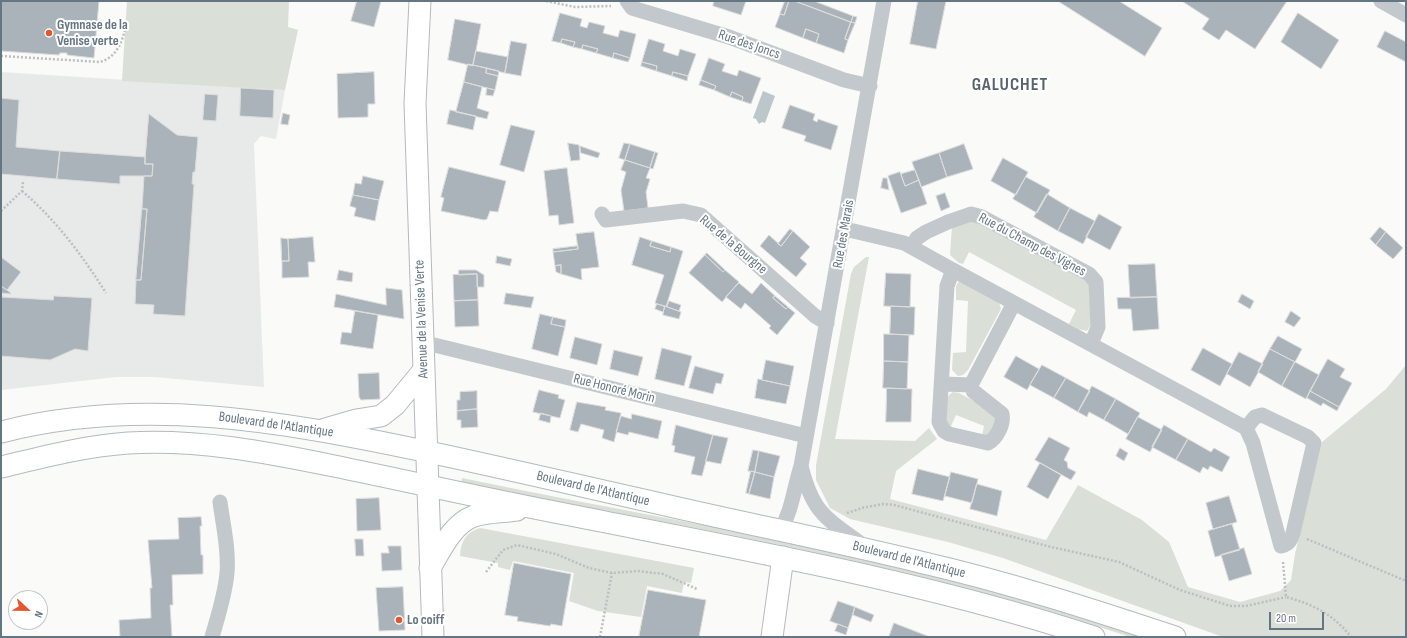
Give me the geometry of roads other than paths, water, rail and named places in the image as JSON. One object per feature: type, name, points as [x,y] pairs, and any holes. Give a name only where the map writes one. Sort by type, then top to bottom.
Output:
[{"type":"main road","name":"Avenue de la Venise Verte","points":[[420,1],[415,103],[432,637]]},
{"type":"main road","points":[[323,430],[356,420],[381,416],[395,405],[423,371]]},
{"type":"main road","name":"Boulevard de l'Atlantique","points":[[1,432],[66,418],[141,413],[209,416],[280,423],[323,430],[426,451],[780,531],[869,549],[1018,587],[1175,637]]},
{"type":"main road","name":"Boulevard de l'Atlantique","points":[[1,466],[95,446],[129,443],[194,443],[281,455],[534,508],[783,557],[952,595],[1094,637]]},
{"type":"main road","points":[[430,568],[453,531],[466,520],[482,514],[534,508]]},
{"type":"main road","points":[[772,637],[783,557]]},
{"type":"street","name":"Rue des Marais","points":[[780,531],[790,513],[793,488],[801,466],[884,1]]},
{"type":"street","points":[[1381,1],[1406,15]]},
{"type":"street","name":"Rue des Joncs","points":[[627,2],[640,10],[757,47],[844,80],[870,86]]},
{"type":"street","name":"Rue de la Bourgne","points":[[602,214],[606,220],[683,211],[701,215],[815,316],[827,323]]},
{"type":"street","name":"Rue du Champ des Vignes","points":[[912,246],[917,238],[926,232],[972,214],[982,217],[1088,274],[1096,282],[1098,326],[1092,344]]},
{"type":"street","points":[[844,230],[892,240],[912,246],[953,270],[1246,428],[1253,443],[1281,546],[1291,541],[1314,443],[1308,437],[1262,415],[1255,417],[1246,428]]},
{"type":"street","points":[[953,270],[947,286],[943,384],[939,422],[944,431],[988,443],[996,435],[1002,424],[1002,414],[974,391],[971,385]]},
{"type":"street","points":[[971,385],[1014,303]]},
{"type":"street","name":"Rue Honoré Morin","points":[[422,342],[806,436]]},
{"type":"street","points":[[943,384],[971,385]]},
{"type":"street","name":"Rue des Marais","points":[[801,466],[806,488],[821,514],[869,549]]},
{"type":"street","points":[[212,637],[224,594],[227,572],[227,548],[220,502]]},
{"type":"place","name":"Gymnase de la Venise verte","points":[[49,33]]},
{"type":"place","name":"Lo coiff","points":[[399,620]]},
{"type":"district","name":"GALUCHET","points":[[1010,85]]}]
